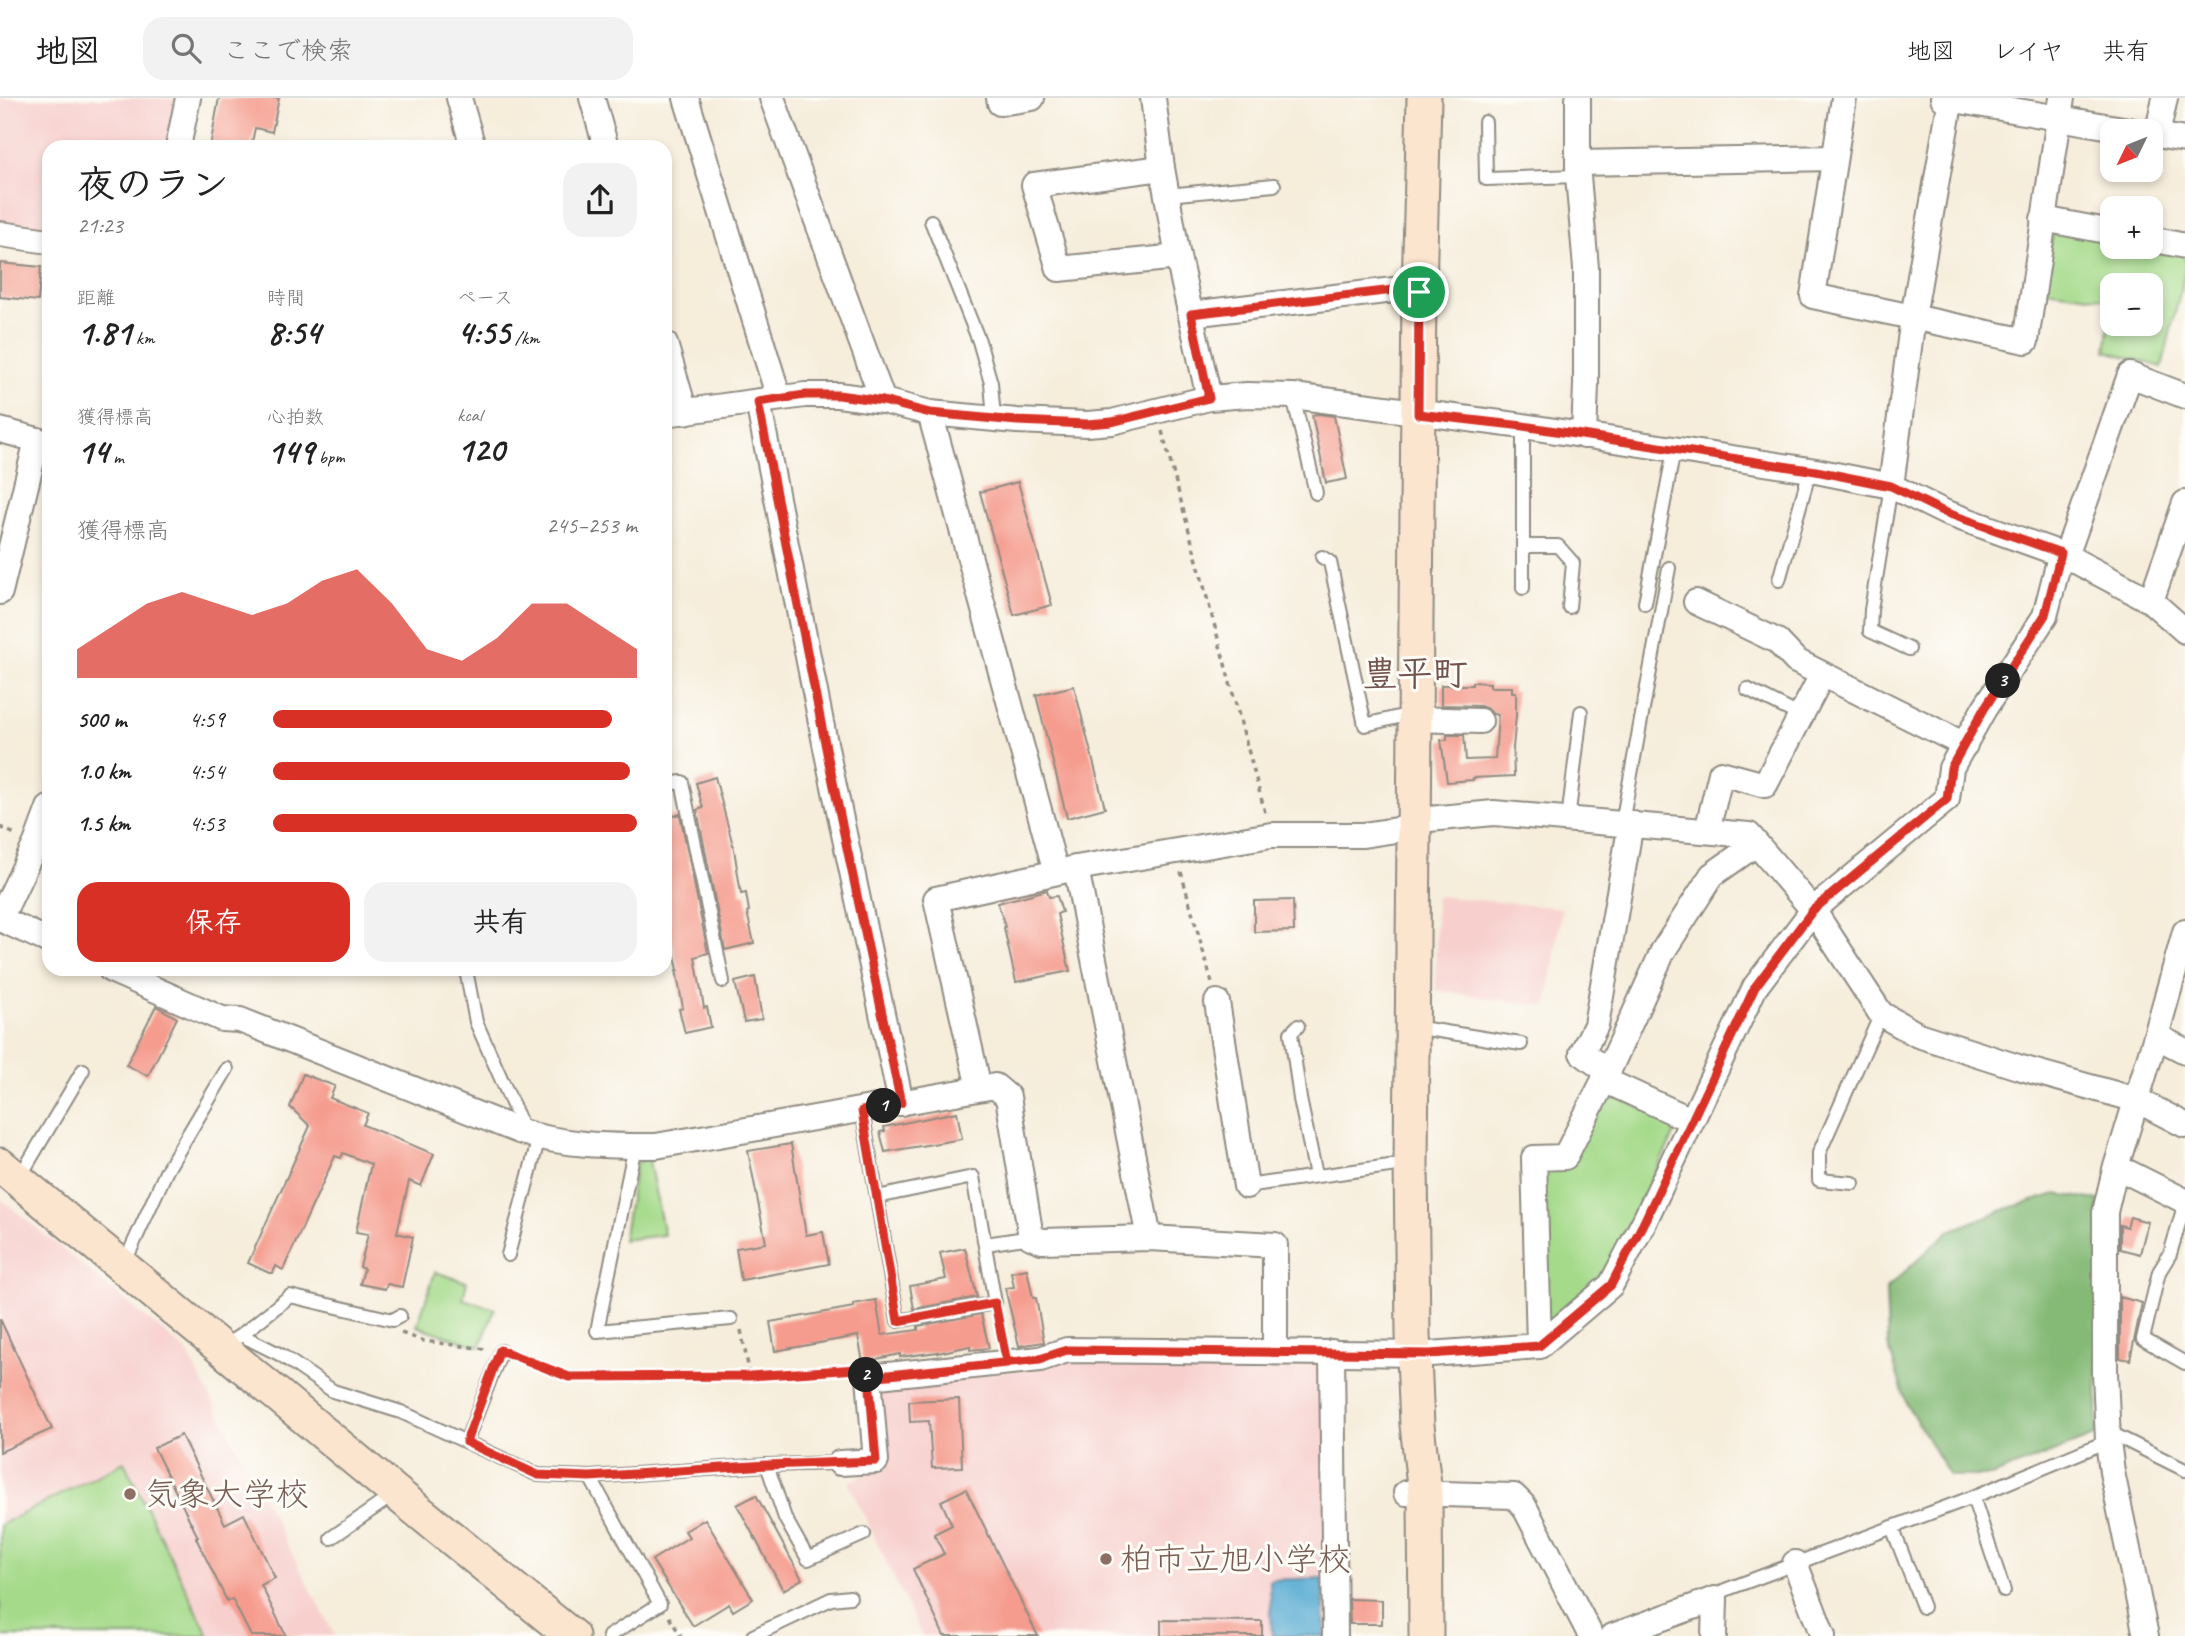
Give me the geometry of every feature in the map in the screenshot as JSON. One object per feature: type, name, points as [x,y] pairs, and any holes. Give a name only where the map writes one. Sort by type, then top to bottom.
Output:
[{"type":"street","points":[[179,140],[188,98]]},
{"type":"street","points":[[459,98],[471,140]]},
{"type":"street","points":[[592,98],[605,140]]},
{"type":"street","points":[[686,98],[769,400],[825,744],[901,1103]]},
{"type":"street","points":[[772,98],[883,401]]},
{"type":"street","points":[[999,98],[1000,103],[1032,98]]},
{"type":"street","points":[[1153,98],[1178,257],[1209,398]]},
{"type":"street","points":[[1405,1636],[1416,1493],[1417,1425],[1411,1163],[1419,292],[1424,98]]},
{"type":"street","points":[[1578,98],[1578,170],[1586,268],[1587,385],[1584,436]]},
{"type":"street","points":[[1843,98],[1814,296],[2026,341],[2061,108]]},
{"type":"street","points":[[1891,486],[1913,317],[1948,98],[2061,108],[2100,119]]},
{"type":"street","points":[[2154,119],[2165,98]]},
{"type":"street","points":[[2163,136],[2185,140]]},
{"type":"street","points":[[1578,170],[1834,158]]},
{"type":"street","points":[[1162,168],[1034,185],[1059,269],[1178,257]]},
{"type":"street","points":[[2043,219],[2100,230]]},
{"type":"street","points":[[0,234],[42,240]]},
{"type":"street","points":[[2163,241],[2185,246]]},
{"type":"street","points":[[1191,314],[1402,289],[1419,292]]},
{"type":"street","points":[[840,1463],[876,1461],[869,1377],[1040,1359],[1067,1350],[1449,1354],[1539,1346],[1611,1285],[1645,1220],[1755,987],[1813,910],[1947,799],[1951,768],[1984,709],[2045,615],[2064,554],[2130,374],[2185,396]]},
{"type":"street","points":[[672,392],[675,413],[805,395],[827,395],[883,401],[930,413],[1087,424],[1157,413],[1209,398],[1293,396],[1523,426],[1810,471],[1891,486],[1944,512],[2064,554],[2151,601],[2185,631]]},
{"type":"street","points":[[930,413],[1066,870],[1149,1238]]},
{"type":"street","points":[[0,430],[42,442]]},
{"type":"street","points":[[0,593],[42,446]]},
{"type":"street","points":[[2151,601],[2185,503]]},
{"type":"street","points":[[1696,602],[1777,641],[1796,661],[1822,675],[1965,745]]},
{"type":"street","points":[[1707,831],[1721,773],[1765,785],[1822,675]]},
{"type":"street","points":[[1414,719],[1480,722]]},
{"type":"street","points":[[979,1088],[936,899],[1066,870],[1272,835],[1363,835],[1396,830],[1429,820],[1494,813],[1749,835],[1813,910],[1881,1014],[1918,1035],[2018,1067],[2137,1100],[2185,1125]]},
{"type":"street","points":[[1627,823],[1596,1024],[1582,1053],[1606,1076],[1690,1121]]},
{"type":"street","points":[[42,827],[0,919],[42,938]]},
{"type":"street","points":[[1539,1346],[1534,1158],[1564,1157],[1606,1076],[1663,951],[1713,875],[1756,844]]},
{"type":"street","points":[[2146,1636],[2112,1472],[2108,1436],[2105,1373],[2105,1212],[2185,932]]},
{"type":"street","points":[[129,976],[222,1019],[240,1020],[529,1134],[589,1145],[656,1146],[995,1086],[1008,1097],[1031,1237],[1042,1241],[1149,1238],[1275,1245],[1275,1352]]},
{"type":"street","points":[[1217,1002],[1247,1186]]},
{"type":"street","points":[[2156,1036],[2185,1051]]},
{"type":"street","points":[[2115,1170],[2129,1172],[2185,1202]]},
{"type":"street","points":[[9,1173],[118,1264],[231,1341],[396,1493],[572,1636]]},
{"type":"street","points":[[1332,1352],[1335,1636]]},
{"type":"street","points":[[1416,1493],[1426,1636]]},
{"type":"street","points":[[1416,1493],[1514,1496],[1524,1506],[1591,1636]]},
{"type":"street","points":[[1795,1563],[1823,1636]]},
{"type":"street","points":[[1620,1635],[1715,1599],[1714,1636]]},
{"type":"lane","points":[[1485,121],[1486,179],[1578,170]]},
{"type":"lane","points":[[1167,195],[1274,185]]},
{"type":"lane","points":[[932,221],[979,341],[991,383],[994,418]]},
{"type":"lane","points":[[1293,396],[1316,493]]},
{"type":"lane","points":[[1523,426],[1523,587]]},
{"type":"lane","points":[[1645,603],[1674,450]]},
{"type":"lane","points":[[1779,580],[1810,471]]},
{"type":"lane","points":[[1891,486],[1875,576],[1870,631],[1909,649]]},
{"type":"lane","points":[[1524,546],[1558,546],[1573,563],[1569,607]]},
{"type":"lane","points":[[1322,557],[1330,562],[1365,725],[1398,717],[1414,719]]},
{"type":"lane","points":[[1627,823],[1669,568]]},
{"type":"lane","points":[[1747,689],[1801,716]]},
{"type":"lane","points":[[1567,820],[1581,712]]},
{"type":"lane","points":[[672,783],[682,782],[723,981]]},
{"type":"lane","points":[[468,976],[476,1022],[519,1119],[529,1134],[508,1255]]},
{"type":"lane","points":[[1853,1183],[1819,1180],[1818,1153],[1881,1014]]},
{"type":"lane","points":[[1298,1026],[1291,1033],[1300,1098],[1316,1175]]},
{"type":"lane","points":[[1413,1027],[1521,1044]]},
{"type":"lane","points":[[9,1173],[83,1069]]},
{"type":"lane","points":[[118,1264],[130,1251],[167,1170],[227,1069]]},
{"type":"lane","points":[[862,1111],[898,1321],[995,1303],[973,1177],[877,1197]]},
{"type":"lane","points":[[635,1146],[597,1331],[731,1319]]},
{"type":"lane","points":[[1247,1186],[1411,1163]]},
{"type":"lane","points":[[2185,1202],[2170,1254],[2159,1272],[2143,1339],[2185,1363]]},
{"type":"lane","points":[[986,1244],[1031,1237]]},
{"type":"lane","points":[[231,1341],[290,1296],[393,1320],[400,1316]]},
{"type":"lane","points":[[231,1341],[281,1355],[334,1391],[401,1412],[538,1475],[590,1477],[840,1463]]},
{"type":"lane","points":[[466,1442],[500,1350]]},
{"type":"lane","points":[[1715,1599],[1726,1591],[1795,1563],[1973,1497],[2108,1436],[2185,1470]]},
{"type":"lane","points":[[767,1465],[785,1518],[808,1559],[864,1534]]},
{"type":"lane","points":[[590,1477],[660,1604],[610,1636]]},
{"type":"lane","points":[[331,1538],[396,1493]]},
{"type":"lane","points":[[1973,1497],[2004,1591]]},
{"type":"lane","points":[[1892,1527],[1923,1607]]},
{"type":"lane","points":[[753,1636],[831,1599],[850,1597]]},
{"type":"path","points":[[1157,413],[1272,835]]},
{"type":"path","points":[[1175,851],[1217,1002]]},
{"type":"path","points":[[995,1303],[1007,1363]]},
{"type":"path","points":[[731,1319],[741,1327],[750,1376]]},
{"type":"path","points":[[399,1333],[424,1341],[500,1350],[569,1377],[750,1376],[858,1369],[869,1377]]},
{"type":"path","points":[[660,1604],[681,1636]]},
{"type":"shaded area","points":[[0,98],[178,98],[169,140],[42,140],[42,232],[0,225]]},
{"type":"shaded area","points":[[1436,896],[1562,908],[1547,1007],[1436,990]]},
{"type":"shaded area","name":"気象大学校","points":[[0,1198],[187,1352],[335,1636],[0,1636]]},
{"type":"shaded area","name":"柏市立旭小学校","points":[[1070,1358],[1318,1358],[1326,1366],[1328,1636],[922,1636],[848,1482],[886,1465],[879,1395],[883,1388],[1006,1371]]},
{"type":"green space","points":[[2055,229],[2100,237],[2100,259],[2163,259],[2163,249],[2185,252],[2185,272],[2162,367],[2106,351],[2108,336],[2163,336],[2163,273],[2100,273],[2100,297],[2038,289]]},
{"type":"green space","points":[[1605,1093],[1674,1121],[1677,1129],[1607,1268],[1546,1326],[1541,1170]]},
{"type":"green space","points":[[648,1156],[664,1235],[623,1240],[636,1164]]},
{"type":"green space","points":[[2056,1194],[2099,1200],[2097,1435],[1991,1476],[1950,1476],[1907,1405],[1888,1345],[1886,1289],[1949,1231],[2006,1209]]},
{"type":"green space","points":[[435,1272],[467,1282],[463,1299],[495,1309],[480,1347],[417,1326]]},
{"type":"green space","points":[[124,1462],[209,1636],[0,1636],[0,1525]]},
{"type":"water","points":[[1323,1578],[1325,1636],[1272,1636],[1270,1580]]},
{"type":"building","points":[[219,98],[279,98],[272,132],[255,128],[252,140],[211,140]]},
{"type":"building","points":[[0,263],[41,267],[38,301],[0,297]]},
{"type":"building","points":[[1312,415],[1334,416],[1347,479],[1326,483]]},
{"type":"building","points":[[1018,482],[1052,605],[1014,615],[980,492]]},
{"type":"building","points":[[1472,682],[1490,683],[1490,687],[1512,687],[1512,692],[1516,692],[1514,776],[1447,782],[1441,740],[1447,740],[1447,735],[1464,735],[1466,760],[1495,759],[1498,715],[1480,706],[1441,705],[1441,685],[1472,685]]},
{"type":"building","points":[[1074,686],[1105,808],[1067,818],[1036,695]]},
{"type":"building","points":[[715,777],[734,849],[741,894],[746,893],[754,943],[725,950],[697,810],[703,808],[696,783]]},
{"type":"building","points":[[680,814],[708,953],[695,957],[704,1008],[707,1007],[711,1027],[685,1033],[679,1009],[683,1008],[672,941],[672,816]]},
{"type":"building","points":[[1047,890],[1049,897],[1057,896],[1062,912],[1057,914],[1070,971],[1016,982],[998,903]]},
{"type":"building","points":[[1293,900],[1294,931],[1254,932],[1254,901]]},
{"type":"building","points":[[755,977],[762,1019],[744,1022],[735,982]]},
{"type":"building","points":[[156,1006],[177,1018],[148,1076],[126,1065]]},
{"type":"building","points":[[303,1074],[335,1086],[330,1098],[368,1113],[363,1125],[434,1154],[421,1186],[409,1181],[397,1233],[413,1237],[402,1287],[387,1284],[385,1289],[360,1284],[364,1269],[360,1267],[368,1234],[356,1232],[371,1164],[343,1153],[341,1158],[335,1156],[283,1270],[276,1266],[273,1273],[269,1273],[248,1263],[310,1126],[290,1107]]},
{"type":"building","points":[[957,1112],[962,1139],[885,1152],[880,1132],[885,1131],[884,1127]]},
{"type":"building","points":[[791,1144],[806,1235],[823,1232],[829,1264],[741,1280],[736,1248],[766,1243],[748,1151]]},
{"type":"building","points":[[2130,1217],[2148,1222],[2140,1254],[2120,1249],[2120,1225],[2127,1227]]},
{"type":"building","points":[[965,1248],[977,1297],[914,1309],[910,1286],[946,1279],[940,1253]]},
{"type":"building","points":[[1027,1269],[1033,1298],[1036,1298],[1044,1342],[1019,1346],[1005,1288],[1014,1287],[1011,1272]]},
{"type":"building","points":[[2120,1297],[2142,1303],[2130,1360],[2120,1358]]},
{"type":"building","points":[[876,1300],[882,1335],[918,1330],[918,1326],[981,1314],[989,1348],[970,1350],[970,1346],[938,1353],[900,1357],[900,1354],[863,1362],[858,1336],[775,1351],[770,1322],[854,1307],[853,1304]]},
{"type":"building","points":[[0,1319],[52,1429],[0,1452]]},
{"type":"building","points":[[959,1399],[962,1467],[932,1468],[929,1421],[910,1422],[909,1401]]},
{"type":"building","points":[[181,1435],[225,1524],[244,1514],[275,1578],[261,1585],[286,1636],[251,1636],[232,1599],[227,1601],[154,1448]]},
{"type":"building","points":[[966,1489],[1038,1636],[944,1636],[913,1569],[944,1554],[934,1534],[952,1525],[941,1501]]},
{"type":"building","points":[[756,1495],[802,1579],[783,1590],[737,1505]]},
{"type":"building","points":[[705,1519],[753,1599],[733,1611],[729,1604],[693,1626],[652,1560],[689,1537],[685,1531]]},
{"type":"building","points":[[1349,1599],[1382,1600],[1382,1624],[1350,1624]]},
{"type":"building","points":[[1161,1620],[1262,1621],[1262,1636],[1161,1636]]},
{"type":"place","name":"気象大学校","points":[[130,1494]]},
{"type":"place","name":"柏市立旭小学校","points":[[1106,1559]]},
{"type":"district","name":"豊平町","points":[[1415,673]]},
{"type":"route","points":[[1419,292],[1402,289],[1191,314],[1209,398],[1112,422],[1066,424],[930,413],[883,401],[838,395],[805,395],[758,402],[828,758],[901,1103],[862,1111],[898,1321],[995,1303],[1007,1363],[869,1377],[876,1461],[590,1477],[538,1475],[466,1442],[500,1350],[569,1377],[750,1376],[858,1369],[869,1377],[1040,1359],[1067,1350],[1449,1354],[1539,1346],[1611,1285],[1645,1220],[1755,987],[1813,910],[1947,799],[1951,768],[1984,709],[2045,615],[2061,553],[1944,512],[1891,486],[1816,471],[1523,426],[1418,414],[1419,292]]}]
